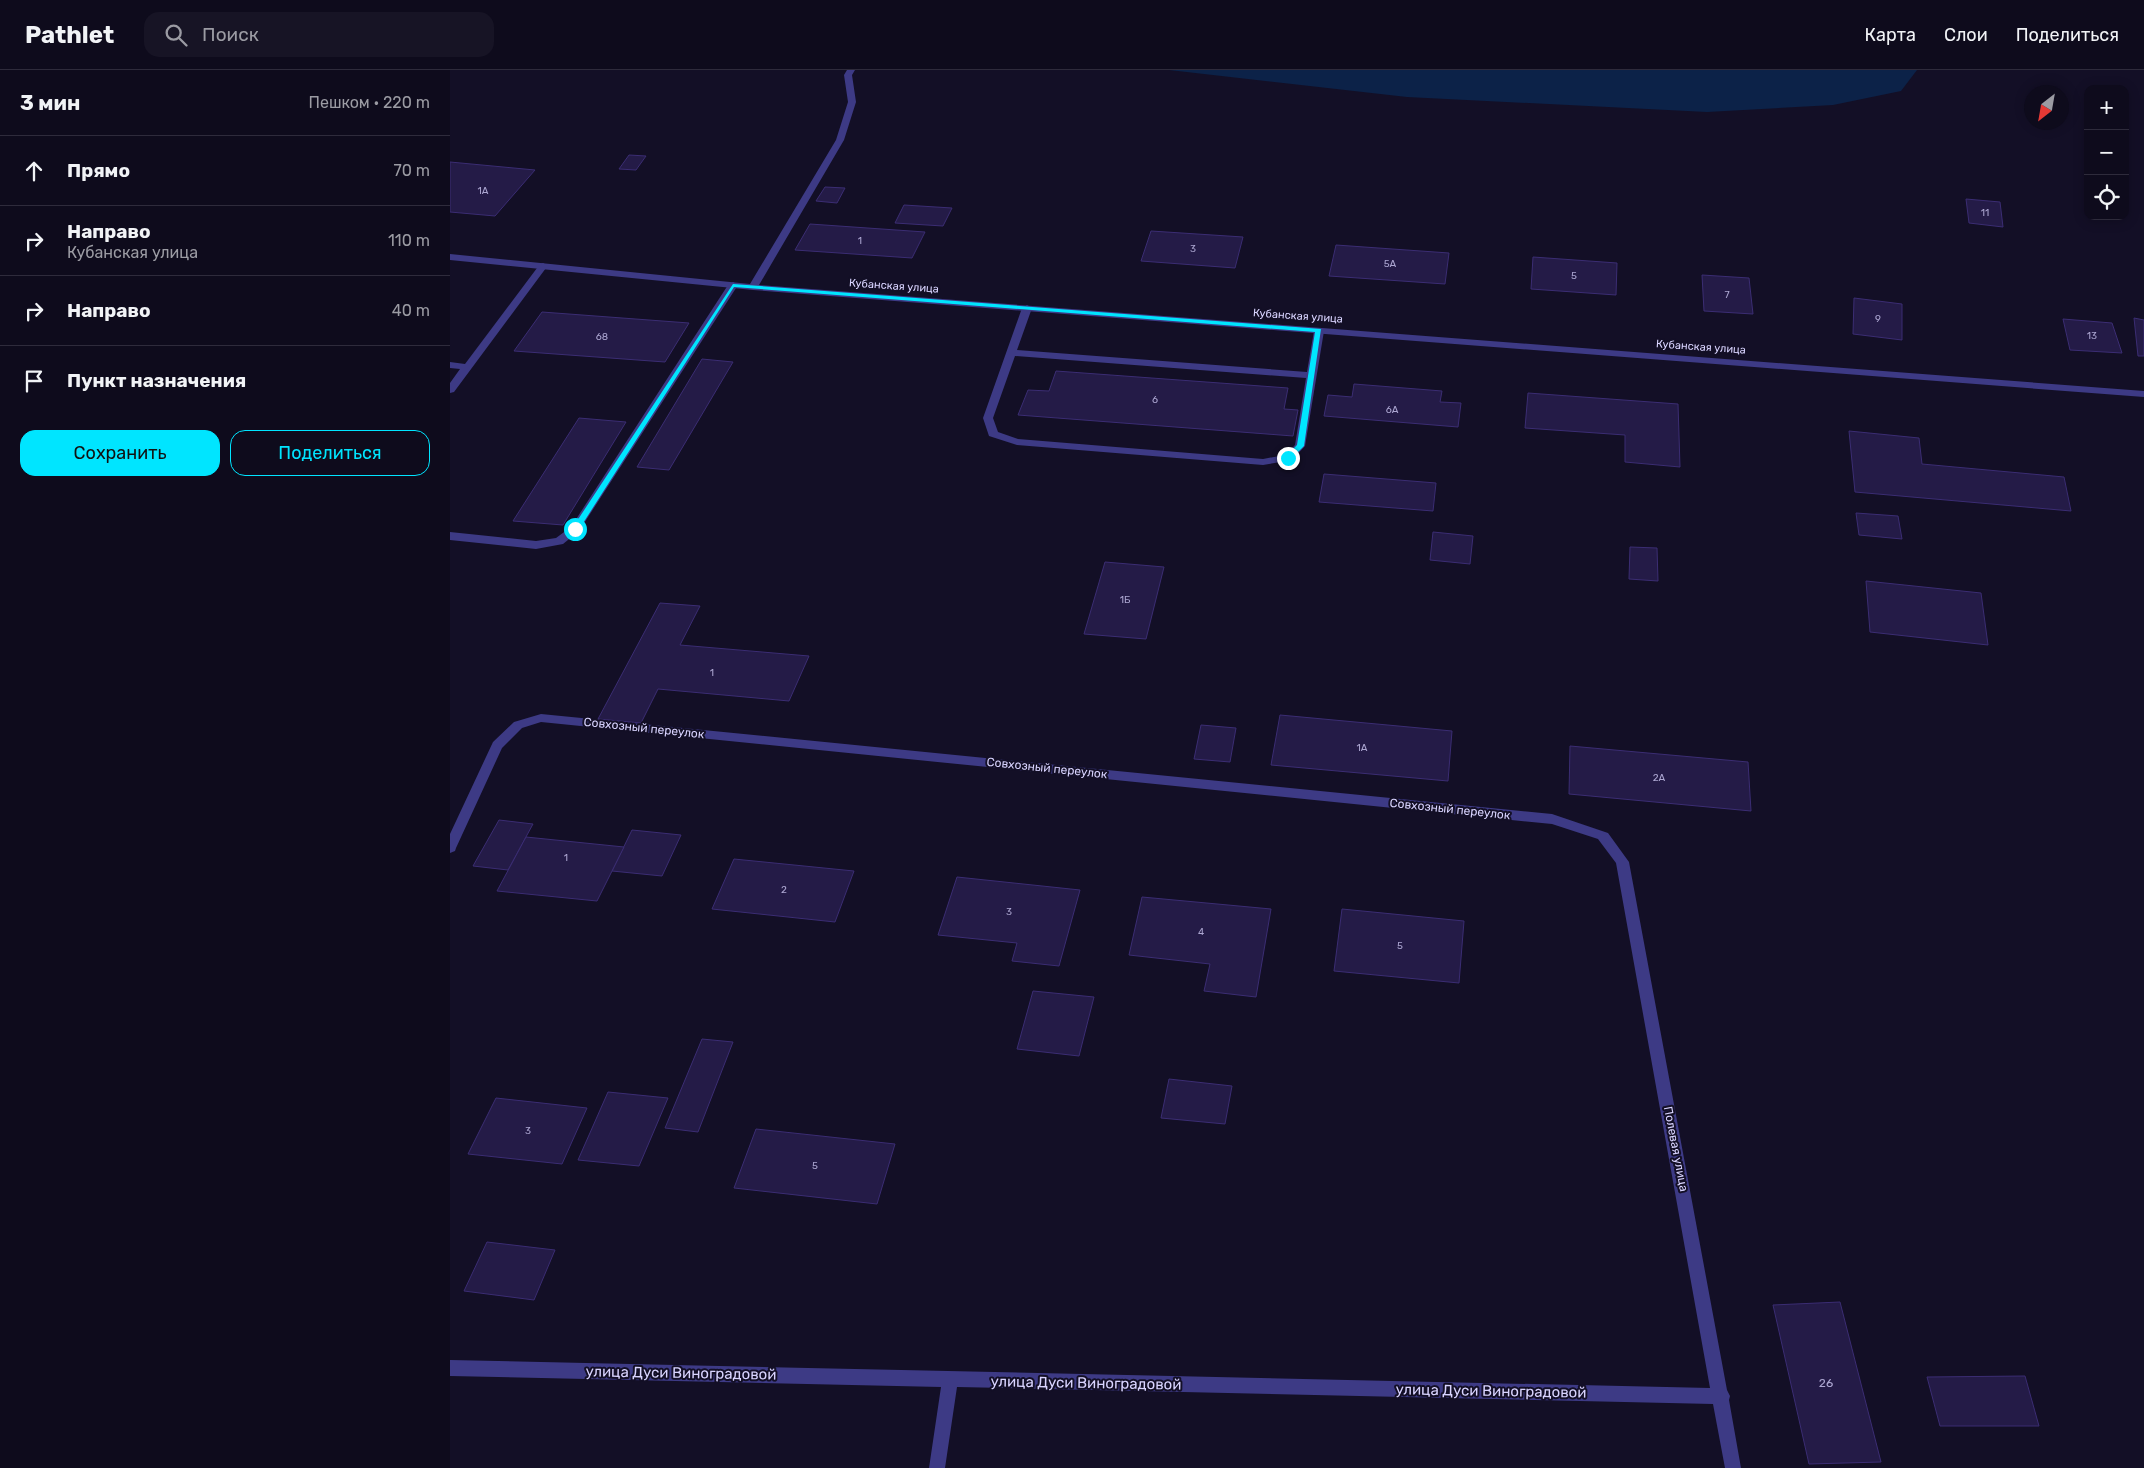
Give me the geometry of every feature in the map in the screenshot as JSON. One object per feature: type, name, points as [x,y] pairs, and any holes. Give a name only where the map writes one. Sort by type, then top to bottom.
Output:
[{"type":"street","points":[[753,287],[840,140],[852,102],[848,75],[851,70]]},
{"type":"street","name":"Кубанская улица","points":[[450,257],[753,287],[2144,394]]},
{"type":"street","points":[[450,390],[542,266]]},
{"type":"street","points":[[450,536],[536,545],[559,541],[575,529],[733,285]]},
{"type":"street","points":[[1027,308],[988,418],[993,434],[1017,442],[1263,462],[1288,458],[1300,446],[1319,331]]},
{"type":"street","points":[[1011,353],[1312,375]]},
{"type":"street","points":[[450,365],[466,367]]},
{"type":"street","name":"Совхозный переулок","points":[[450,848],[497,745],[518,725],[541,718],[1552,819],[1603,836]]},
{"type":"street","name":"Полевая улица","points":[[1603,836],[1622,862],[1722,1396],[1733,1468]]},
{"type":"street","name":"улица Дуси Виноградовой","points":[[450,1368],[1722,1396]]},
{"type":"street","points":[[937,1468],[950,1380]]},
{"type":"water","points":[[1169,70],[1917,70],[1901,91],[1833,105],[1707,112],[1407,97]]},
{"type":"building","points":[[629,155],[646,156],[636,170],[619,169]]},
{"type":"building","points":[[450,162],[535,170],[495,216],[450,212]]},
{"type":"building","points":[[825,187],[845,188],[837,203],[816,201]]},
{"type":"building","points":[[1966,199],[2000,202],[2003,227],[1969,223]]},
{"type":"building","points":[[904,205],[952,208],[943,226],[895,223]]},
{"type":"building","points":[[810,224],[925,232],[912,258],[795,250]]},
{"type":"building","points":[[1151,231],[1243,237],[1235,268],[1141,261]]},
{"type":"building","points":[[1336,245],[1449,253],[1445,284],[1329,276]]},
{"type":"building","points":[[1533,257],[1617,263],[1616,295],[1531,289]]},
{"type":"building","points":[[1702,275],[1749,278],[1753,314],[1704,311]]},
{"type":"building","points":[[1854,298],[1902,304],[1902,340],[1853,334]]},
{"type":"building","points":[[542,312],[689,323],[665,362],[514,351]]},
{"type":"building","points":[[2134,318],[2144,320],[2144,356],[2138,356]]},
{"type":"building","points":[[2063,319],[2112,323],[2122,353],[2070,350]]},
{"type":"building","points":[[702,359],[733,362],[669,470],[637,467]]},
{"type":"building","points":[[1056,371],[1288,388],[1284,409],[1298,410],[1293,436],[1018,415],[1028,390],[1049,391]]},
{"type":"building","points":[[1354,384],[1442,391],[1440,402],[1461,403],[1458,427],[1324,416],[1328,395],[1352,397]]},
{"type":"building","points":[[1528,393],[1678,404],[1680,467],[1625,462],[1625,435],[1525,428]]},
{"type":"building","points":[[579,418],[626,422],[563,525],[513,521]]},
{"type":"building","points":[[1849,431],[1919,438],[1922,464],[2064,477],[2071,511],[1855,492]]},
{"type":"building","points":[[1324,474],[1436,483],[1433,511],[1319,502]]},
{"type":"building","points":[[1856,513],[1898,516],[1902,539],[1859,535]]},
{"type":"building","points":[[1433,532],[1473,536],[1470,564],[1430,560]]},
{"type":"building","points":[[1630,547],[1657,548],[1658,581],[1629,579]]},
{"type":"building","points":[[1105,562],[1164,567],[1146,639],[1084,634]]},
{"type":"building","points":[[1866,581],[1981,593],[1988,645],[1870,632]]},
{"type":"building","points":[[660,603],[700,606],[680,645],[809,656],[789,701],[658,689],[641,723],[598,719]]},
{"type":"building","points":[[1280,715],[1452,731],[1448,781],[1271,765]]},
{"type":"building","points":[[1201,725],[1236,728],[1230,762],[1194,759]]},
{"type":"building","points":[[1570,746],[1748,762],[1751,811],[1569,794]]},
{"type":"building","points":[[499,820],[533,824],[508,870],[473,866]]},
{"type":"building","points":[[632,830],[681,835],[662,876],[612,871]]},
{"type":"building","points":[[526,837],[624,847],[597,901],[497,891]]},
{"type":"building","points":[[734,859],[854,871],[835,922],[712,909]]},
{"type":"building","points":[[957,877],[1080,890],[1059,966],[1012,961],[1017,943],[938,935]]},
{"type":"building","points":[[1142,897],[1271,909],[1256,997],[1204,991],[1210,964],[1129,955]]},
{"type":"building","points":[[1342,909],[1464,921],[1459,983],[1334,971]]},
{"type":"building","points":[[1033,991],[1094,997],[1079,1056],[1017,1049]]},
{"type":"building","points":[[702,1039],[733,1042],[698,1132],[665,1128]]},
{"type":"building","points":[[1169,1079],[1232,1086],[1225,1124],[1161,1118]]},
{"type":"building","points":[[608,1092],[668,1098],[639,1166],[578,1160]]},
{"type":"building","points":[[496,1098],[587,1108],[562,1164],[468,1154]]},
{"type":"building","points":[[756,1129],[895,1144],[877,1204],[734,1188]]},
{"type":"building","points":[[487,1242],[555,1250],[534,1300],[464,1291]]},
{"type":"building","points":[[1840,1302],[1881,1462],[1809,1464],[1773,1305]]},
{"type":"building","points":[[2025,1376],[2039,1426],[1940,1426],[1927,1377]]},
{"type":"route","points":[[575,529],[733,285],[1319,331],[1300,446],[1288,458]]}]
